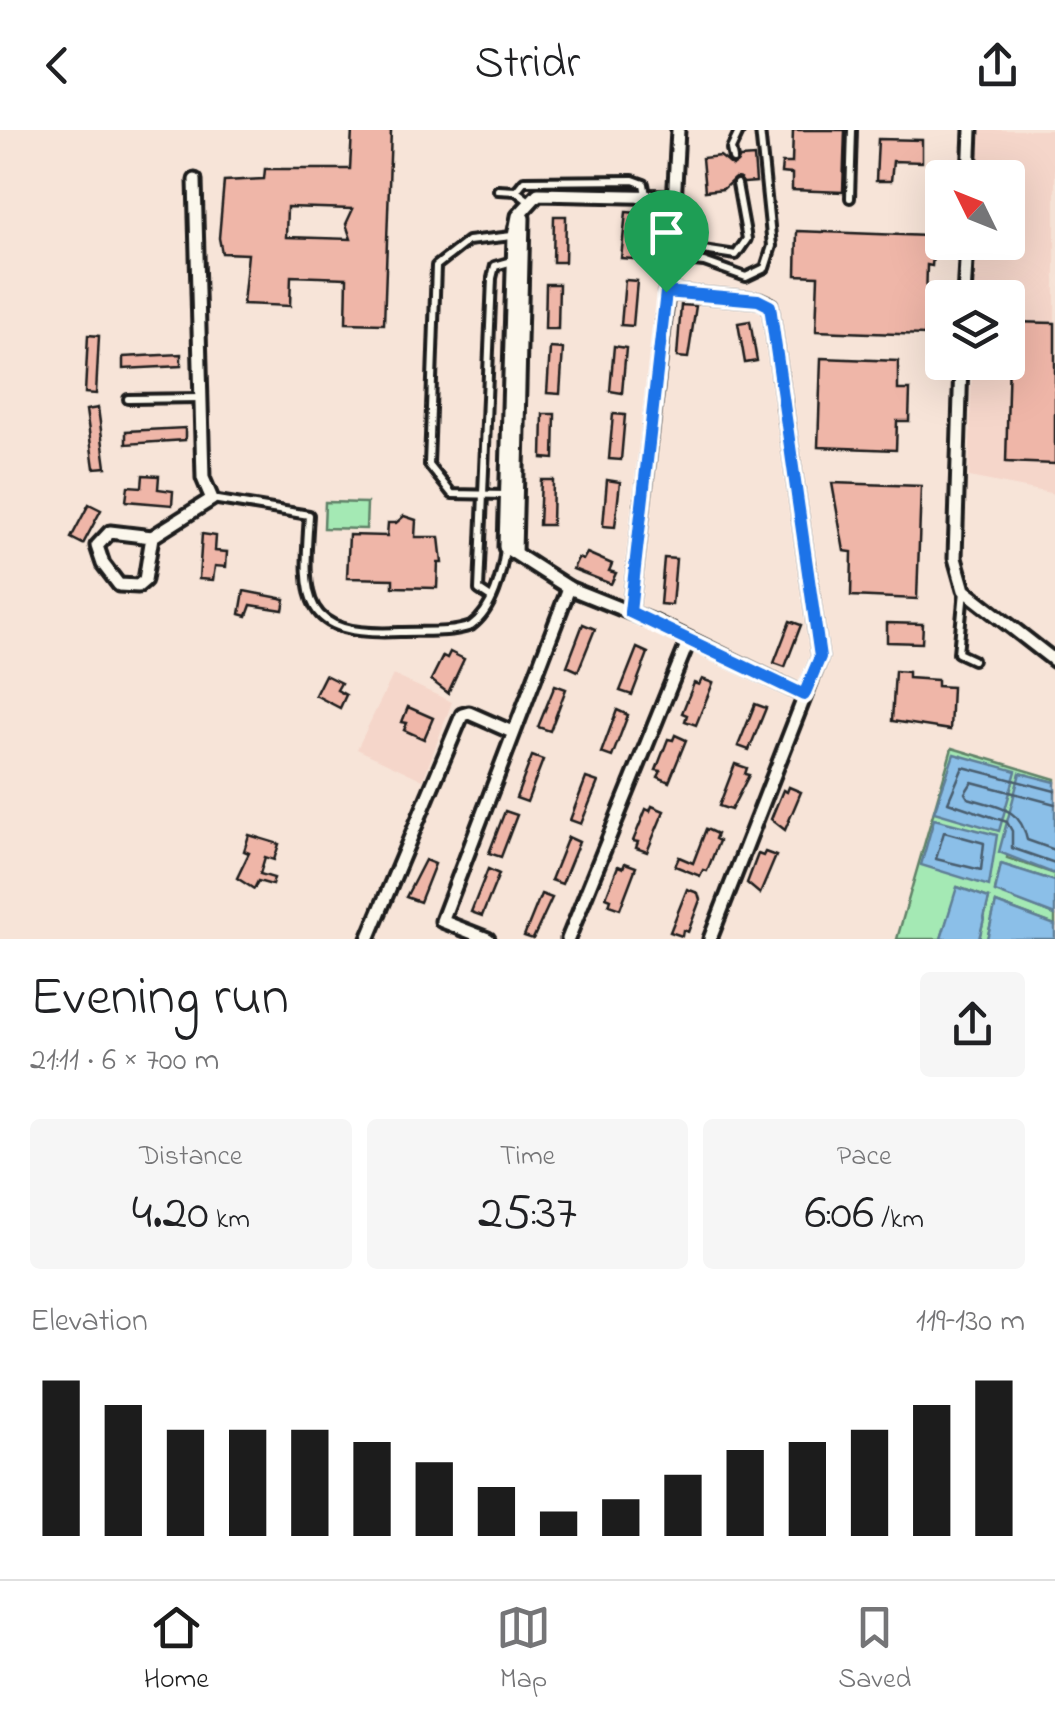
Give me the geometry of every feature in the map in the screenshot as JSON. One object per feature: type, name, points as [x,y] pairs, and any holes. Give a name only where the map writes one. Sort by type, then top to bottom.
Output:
[{"type":"street","points":[[630,612],[671,259],[671,198],[678,130]]},
{"type":"street","points":[[970,160],[971,130]]},
{"type":"street","points":[[152,537],[145,580],[138,586],[119,585],[97,551],[101,538],[110,532],[152,537],[212,499],[204,478],[196,180]]},
{"type":"street","points":[[510,550],[517,260],[514,236],[518,216],[538,194],[671,198]]},
{"type":"street","points":[[510,550],[506,495],[517,260],[529,201]]},
{"type":"street","points":[[666,292],[758,300],[770,306],[820,657],[710,939]]},
{"type":"street","points":[[960,380],[955,558],[964,590],[1055,661]]},
{"type":"street","points":[[510,550],[570,588],[630,612],[804,695]]},
{"type":"street","points":[[488,939],[442,921],[570,588]]},
{"type":"street","points":[[568,939],[688,642]]},
{"type":"street","points":[[368,939],[462,715],[470,713],[512,732]]},
{"type":"lane","points":[[733,159],[731,149],[740,130]]},
{"type":"lane","points":[[671,259],[704,262],[746,277],[765,268],[772,246],[760,130]]},
{"type":"lane","points":[[850,198],[852,130]]},
{"type":"lane","points":[[516,191],[524,181],[633,180],[644,184],[646,196]]},
{"type":"lane","points":[[670,245],[736,255],[747,239],[737,184]]},
{"type":"lane","points":[[498,190],[516,191],[529,201]]},
{"type":"lane","points":[[506,495],[452,494],[430,465],[436,266],[468,242],[514,236]]},
{"type":"lane","points":[[491,598],[480,590],[492,278],[495,266],[517,260]]},
{"type":"lane","points":[[128,399],[201,398]]},
{"type":"lane","points":[[212,499],[309,516],[306,593],[321,615],[343,629],[368,634],[462,629],[478,621],[510,550]]},
{"type":"lane","points":[[964,590],[958,653],[972,660]]},
{"type":"shaded area","points":[[980,130],[1055,130],[1055,494],[969,477],[972,380],[1025,380],[1025,280],[975,280],[975,260],[1025,260],[1025,160],[979,160]]},
{"type":"shaded area","points":[[393,675],[452,702],[423,780],[357,749]]},
{"type":"green space","points":[[325,502],[367,503],[366,529],[324,528]]},
{"type":"green space","points":[[952,748],[1055,779],[1020,773],[1007,858],[1055,874],[1055,881],[1001,864],[995,891],[1055,915],[1055,925],[996,903],[987,939],[979,939],[989,898],[958,887],[941,939],[897,939]]},
{"type":"water","points":[[954,754],[1016,771],[999,831],[934,812]]},
{"type":"water","points":[[1020,773],[1055,782],[1055,874],[999,852]]},
{"type":"water","points":[[934,819],[997,835],[989,886],[921,865]]},
{"type":"water","points":[[1001,864],[1055,881],[1055,915],[995,892]]},
{"type":"water","points":[[957,887],[989,898],[979,939],[941,939]]},
{"type":"water","points":[[996,903],[1055,925],[1055,939],[987,939]]},
{"type":"building","points":[[352,130],[391,130],[384,324],[346,323],[347,278],[291,276],[290,306],[243,304],[248,254],[222,253],[219,238],[224,181],[264,179],[265,169],[350,169]],"holes":[[[287,207],[353,209],[346,224],[351,239],[286,237]]]},
{"type":"building","points":[[793,130],[845,130],[843,192],[792,190],[792,174],[781,173],[782,163],[792,163]]},
{"type":"building","points":[[878,139],[922,140],[922,162],[893,161],[891,181],[876,181]]},
{"type":"building","points":[[720,156],[733,166],[740,158],[754,157],[756,182],[744,183],[735,178],[723,189],[705,191],[702,158]]},
{"type":"building","points":[[626,212],[637,213],[633,259],[621,258]]},
{"type":"building","points":[[554,216],[566,216],[565,262],[553,262]]},
{"type":"building","points":[[797,231],[925,236],[925,260],[932,260],[932,266],[927,265],[925,280],[925,335],[816,331],[818,276],[796,275]]},
{"type":"building","points":[[625,280],[637,281],[633,326],[621,325]]},
{"type":"building","points":[[546,284],[559,284],[558,329],[545,329]]},
{"type":"building","points":[[681,305],[696,306],[688,358],[677,357]]},
{"type":"building","points":[[750,321],[757,361],[745,363],[738,323]]},
{"type":"building","points":[[1025,322],[1055,323],[1055,464],[1006,462],[1008,380],[1025,380]]},
{"type":"building","points":[[88,335],[99,336],[96,394],[85,393]]},
{"type":"building","points":[[614,346],[626,348],[622,393],[610,391]]},
{"type":"building","points":[[550,348],[563,349],[560,394],[547,393]]},
{"type":"building","points":[[181,354],[181,366],[123,369],[123,357]]},
{"type":"building","points":[[821,358],[898,361],[898,390],[910,390],[909,421],[897,421],[896,450],[818,447]]},
{"type":"building","points":[[98,408],[106,467],[94,468],[86,410]]},
{"type":"building","points":[[543,414],[555,414],[554,459],[542,458]]},
{"type":"building","points":[[613,414],[625,415],[621,460],[609,459]]},
{"type":"building","points":[[185,428],[185,440],[126,444],[126,431]]},
{"type":"building","points":[[143,475],[159,476],[158,489],[173,491],[172,505],[126,501],[128,486],[142,487]]},
{"type":"building","points":[[541,480],[553,480],[552,525],[539,525]]},
{"type":"building","points":[[607,480],[620,482],[615,527],[603,526]]},
{"type":"building","points":[[832,483],[921,486],[917,599],[851,596],[852,552],[844,551]]},
{"type":"building","points":[[89,504],[101,510],[83,544],[71,538]]},
{"type":"building","points":[[404,516],[416,520],[415,537],[439,537],[442,563],[438,563],[437,588],[393,587],[393,579],[347,578],[349,535],[387,536],[388,523],[396,523]]},
{"type":"building","points":[[202,534],[216,536],[215,551],[227,552],[226,567],[215,566],[213,580],[199,579]]},
{"type":"building","points":[[587,553],[612,564],[609,571],[616,573],[611,584],[573,569],[578,558],[583,560]]},
{"type":"building","points":[[664,558],[676,559],[672,605],[660,604]]},
{"type":"building","points":[[244,591],[285,599],[283,610],[251,605],[247,616],[240,614]]},
{"type":"building","points":[[790,621],[801,625],[785,667],[774,663]]},
{"type":"building","points":[[887,623],[923,624],[922,643],[887,642]]},
{"type":"building","points":[[583,624],[595,629],[578,671],[567,666]]},
{"type":"building","points":[[637,648],[648,653],[632,695],[620,691]]},
{"type":"building","points":[[450,652],[464,659],[448,693],[431,680],[443,656],[447,658]]},
{"type":"building","points":[[895,671],[908,672],[908,678],[937,680],[937,686],[952,687],[950,730],[892,721]]},
{"type":"building","points":[[325,675],[341,683],[337,690],[346,695],[340,708],[315,695]]},
{"type":"building","points":[[702,679],[713,683],[696,725],[685,721],[687,715],[682,713],[694,683],[699,685]]},
{"type":"building","points":[[555,685],[566,689],[550,731],[538,727]]},
{"type":"building","points":[[755,704],[766,708],[749,750],[738,746]]},
{"type":"building","points":[[408,707],[433,718],[424,739],[404,730],[407,723],[402,722]]},
{"type":"building","points":[[617,710],[628,715],[612,757],[601,753]]},
{"type":"building","points":[[675,735],[686,740],[669,782],[658,777],[661,771],[656,770],[668,739],[673,740]]},
{"type":"building","points":[[532,756],[543,760],[527,802],[516,798]]},
{"type":"building","points":[[735,764],[747,768],[745,774],[749,775],[731,810],[719,806]]},
{"type":"building","points":[[586,778],[598,782],[581,824],[570,820]]},
{"type":"building","points":[[789,787],[801,792],[785,830],[771,819],[783,790],[787,792]]},
{"type":"building","points":[[652,806],[664,811],[647,852],[636,848],[638,842],[633,841],[646,809],[650,811]]},
{"type":"building","points":[[505,811],[517,815],[501,857],[489,853]]},
{"type":"building","points":[[706,829],[717,834],[715,839],[719,841],[707,871],[703,870],[700,876],[675,866],[679,857],[693,863]]},
{"type":"building","points":[[249,835],[279,844],[274,860],[265,857],[260,874],[274,878],[272,885],[258,881],[254,889],[237,878],[249,853],[244,851]]},
{"type":"building","points":[[568,837],[579,842],[562,884],[551,880]]},
{"type":"building","points":[[765,852],[776,856],[760,894],[747,883],[758,854],[763,856]]},
{"type":"building","points":[[425,860],[435,864],[420,902],[406,897]]},
{"type":"building","points":[[625,863],[636,867],[620,909],[609,905],[611,899],[606,897],[618,866],[623,868]]},
{"type":"building","points":[[488,869],[499,874],[482,916],[471,912]]},
{"type":"building","points":[[687,889],[698,893],[700,900],[688,932],[683,930],[682,936],[670,932]]},
{"type":"building","points":[[541,894],[552,898],[533,939],[524,936]]},
{"type":"route","points":[[666,292],[758,300],[770,306],[820,657],[804,695],[748,672],[630,612],[666,292]]}]
